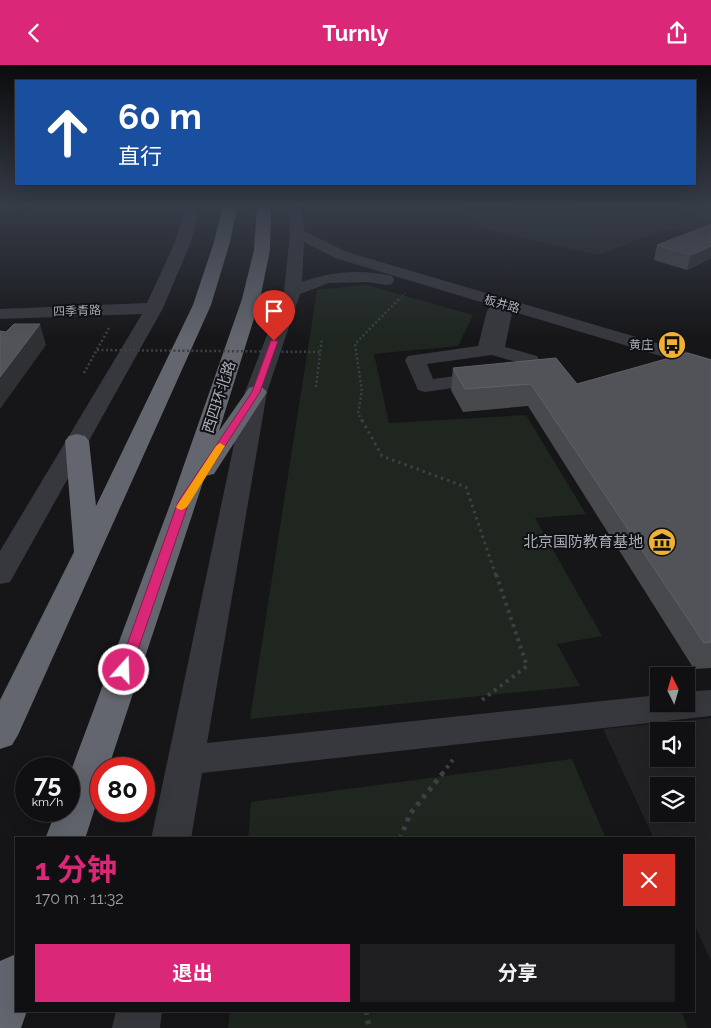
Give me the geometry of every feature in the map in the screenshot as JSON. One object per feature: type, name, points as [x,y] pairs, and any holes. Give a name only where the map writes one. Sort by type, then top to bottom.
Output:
[{"type":"highway","points":[[0,735],[202,305],[219,251]]},
{"type":"highway","name":"西四环北路","points":[[66,837],[184,502],[252,299],[262,251]]},
{"type":"highway","points":[[184,502],[256,392]]},
{"type":"highway","points":[[77,441],[87,553]]},
{"type":"highway","points":[[0,1023],[15,980]]},
{"type":"street","points":[[0,575],[154,308],[180,251]]},
{"type":"street","points":[[172,837],[256,392],[292,291],[295,251]]},
{"type":"street","name":"板井路","points":[[333,251],[456,291],[711,365]]},
{"type":"street","points":[[292,291],[327,279],[369,277],[397,281],[711,374]]},
{"type":"street","name":"四季青路","points":[[0,314],[154,308]]},
{"type":"street","points":[[500,312],[495,350],[530,360],[530,372],[425,386],[415,360],[486,351],[500,312]]},
{"type":"street","points":[[186,760],[711,703]]},
{"type":"street","points":[[136,1028],[139,1012]]},
{"type":"path","points":[[401,837],[410,814],[478,728],[475,705],[527,666],[466,487],[382,456],[358,413],[362,391],[355,344],[406,292]]},
{"type":"path","points":[[84,373],[112,323]]},
{"type":"path","points":[[316,387],[322,338]]},
{"type":"path","points":[[97,350],[320,352]]},
{"type":"path","points":[[366,1012],[369,1028]]},
{"type":"shaded area","points":[[580,251],[609,251],[598,255]]},
{"type":"shaded area","points":[[366,285],[473,315],[458,346],[374,354],[389,423],[526,415],[586,514],[535,518],[602,636],[557,644],[580,686],[250,719],[317,290]]},
{"type":"shaded area","points":[[711,718],[711,961],[695,926],[695,837],[653,837],[603,729],[650,724],[650,767],[695,767],[695,722],[672,722]]},
{"type":"shaded area","points":[[572,759],[605,837],[248,837],[251,802]]},
{"type":"shaded area","points":[[230,1012],[681,1012],[688,1028],[228,1028]]},
{"type":"building","points":[[677,251],[700,251],[691,255]]},
{"type":"building","points":[[14,324],[40,324],[0,377],[0,331],[6,332]]},
{"type":"building","name":"北京国防教育基地","points":[[687,353],[711,360],[711,642],[704,643],[531,384],[465,389],[453,368],[556,358],[577,384]]},
{"type":"slow traffic","points":[[182,507],[220,446]]},
{"type":"place","name":"黄庄","points":[[672,345]]},
{"type":"place","name":"北京国防教育基地","points":[[662,542]]},
{"type":"route","points":[[124,670],[184,502],[256,392],[274,341]]}]
